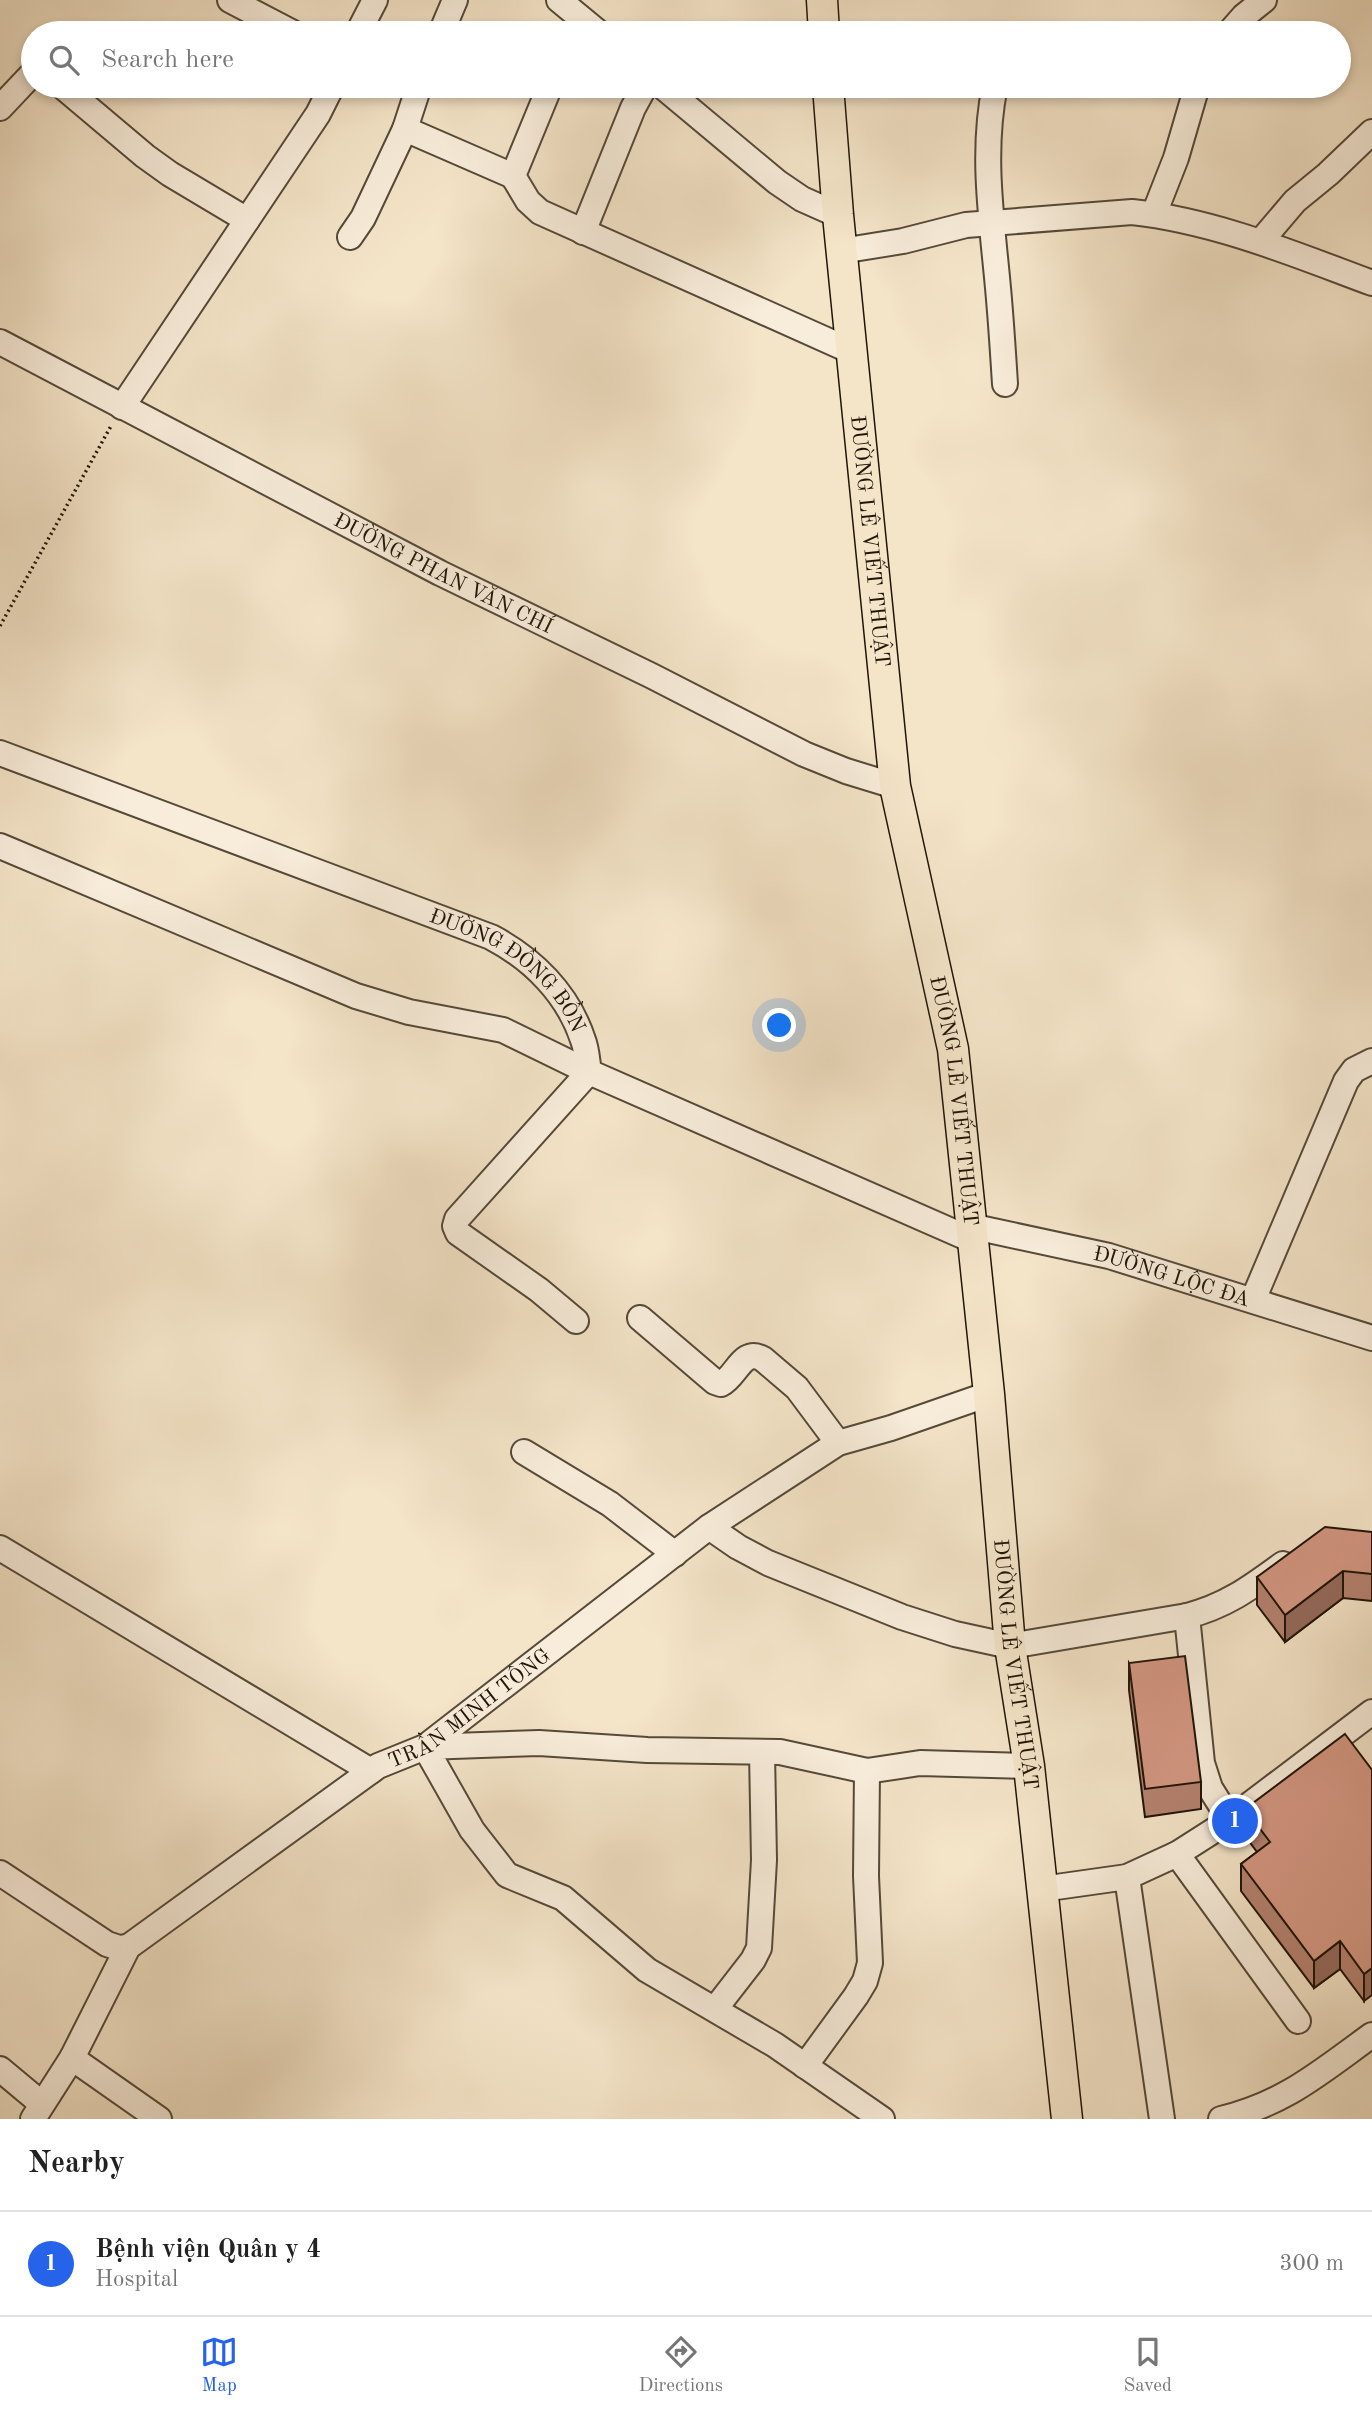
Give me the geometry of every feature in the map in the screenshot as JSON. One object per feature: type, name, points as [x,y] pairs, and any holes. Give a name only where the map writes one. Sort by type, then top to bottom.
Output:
[{"type":"main road","points":[[822,0],[823,21]]},
{"type":"main road","name":"ĐƯỜNG LÊ VIẾT THUẬT","points":[[829,98],[841,251],[895,786],[953,1049],[989,1394],[1010,1646],[1029,1766],[1068,2119]]},
{"type":"street","points":[[230,0],[270,21]]},
{"type":"street","points":[[365,21],[376,0]]},
{"type":"street","points":[[446,21],[455,0]]},
{"type":"street","points":[[559,0],[572,21]]},
{"type":"street","points":[[1240,21],[1264,0]]},
{"type":"street","points":[[0,108],[21,86]]},
{"type":"street","points":[[77,98],[162,168],[247,220]]},
{"type":"street","points":[[122,407],[318,114],[326,98]]},
{"type":"street","points":[[350,237],[363,218],[405,128],[415,98]]},
{"type":"street","points":[[513,176],[545,98]]},
{"type":"street","points":[[583,232],[639,98]]},
{"type":"street","points":[[676,98],[777,182],[802,199],[838,215]]},
{"type":"street","points":[[993,98],[989,133],[990,224],[1006,384]]},
{"type":"street","points":[[1154,214],[1176,158],[1194,98]]},
{"type":"street","points":[[405,128],[513,176],[528,201],[540,212],[851,351]]},
{"type":"street","points":[[1261,241],[1295,201],[1372,132]]},
{"type":"street","points":[[841,251],[903,241],[956,227],[1069,219],[1115,212],[1154,214],[1261,241],[1372,283]]},
{"type":"street","name":"ĐƯỜNG PHAN VĂN CHÍ","points":[[0,342],[440,573],[804,754],[846,771],[895,786]]},
{"type":"street","name":"ĐƯỜNG ĐỒNG BỒN","points":[[0,753],[500,942],[535,967],[564,1002],[584,1042],[589,1072],[971,1233]]},
{"type":"street","points":[[0,846],[356,996],[409,1012],[502,1030],[589,1072],[457,1219],[454,1226],[458,1233],[539,1290],[576,1321]]},
{"type":"street","points":[[1253,1300],[1346,1081],[1354,1070],[1372,1061]]},
{"type":"street","name":"ĐƯỜNG LỘC ĐA","points":[[971,1233],[1109,1255],[1372,1338]]},
{"type":"street","points":[[640,1318],[715,1382],[721,1384],[727,1381],[744,1359],[757,1355],[797,1388],[838,1443]]},
{"type":"street","name":"TRẦN MINH TÔNG","points":[[37,2112],[72,2058],[128,1947],[378,1766],[425,1747],[709,1527],[838,1443],[989,1394]]},
{"type":"street","points":[[524,1452],[610,1504],[675,1554]]},
{"type":"street","points":[[709,1527],[768,1563],[902,1617],[955,1634],[1010,1646],[1211,1610],[1231,1601],[1304,1549]]},
{"type":"street","points":[[0,1548],[371,1771]]},
{"type":"street","points":[[1186,1616],[1202,1763],[1210,1788],[1230,1820]]},
{"type":"street","points":[[1042,1889],[1127,1877],[1177,1854],[1230,1820],[1370,1717]]},
{"type":"street","points":[[882,2119],[775,2045],[647,1970],[563,1898],[506,1875],[472,1830],[425,1747],[539,1744],[647,1750],[780,1752],[867,1771],[920,1763],[1029,1766]]},
{"type":"street","points":[[715,2009],[740,1978],[759,1948],[764,1860],[762,1752]]},
{"type":"street","points":[[805,2066],[856,1996],[865,1981],[870,1963],[866,1876],[867,1771]]},
{"type":"street","points":[[1177,1854],[1298,2021]]},
{"type":"street","points":[[0,1873],[107,1944],[119,1948],[128,1947]]},
{"type":"street","points":[[1127,1877],[1161,2119]]},
{"type":"street","points":[[1221,2119],[1249,2116],[1281,2099],[1372,2035]]},
{"type":"street","points":[[72,2058],[159,2119]]},
{"type":"street","points":[[0,2069],[37,2112]]},
{"type":"path","points":[[0,626],[122,407]]},
{"type":"building","points":[[1325,1527],[1372,1532],[1372,1574],[1343,1571],[1285,1615],[1257,1577]]},
{"type":"building","points":[[1185,1656],[1201,1782],[1145,1789],[1129,1663]]},
{"type":"building","points":[[1345,1734],[1372,1770],[1372,1968],[1364,1974],[1340,1941],[1314,1961],[1241,1864],[1270,1842],[1245,1809]]},
{"type":"place","name":"Bệnh viện Quân y 4","points":[[1235,1821]]}]
